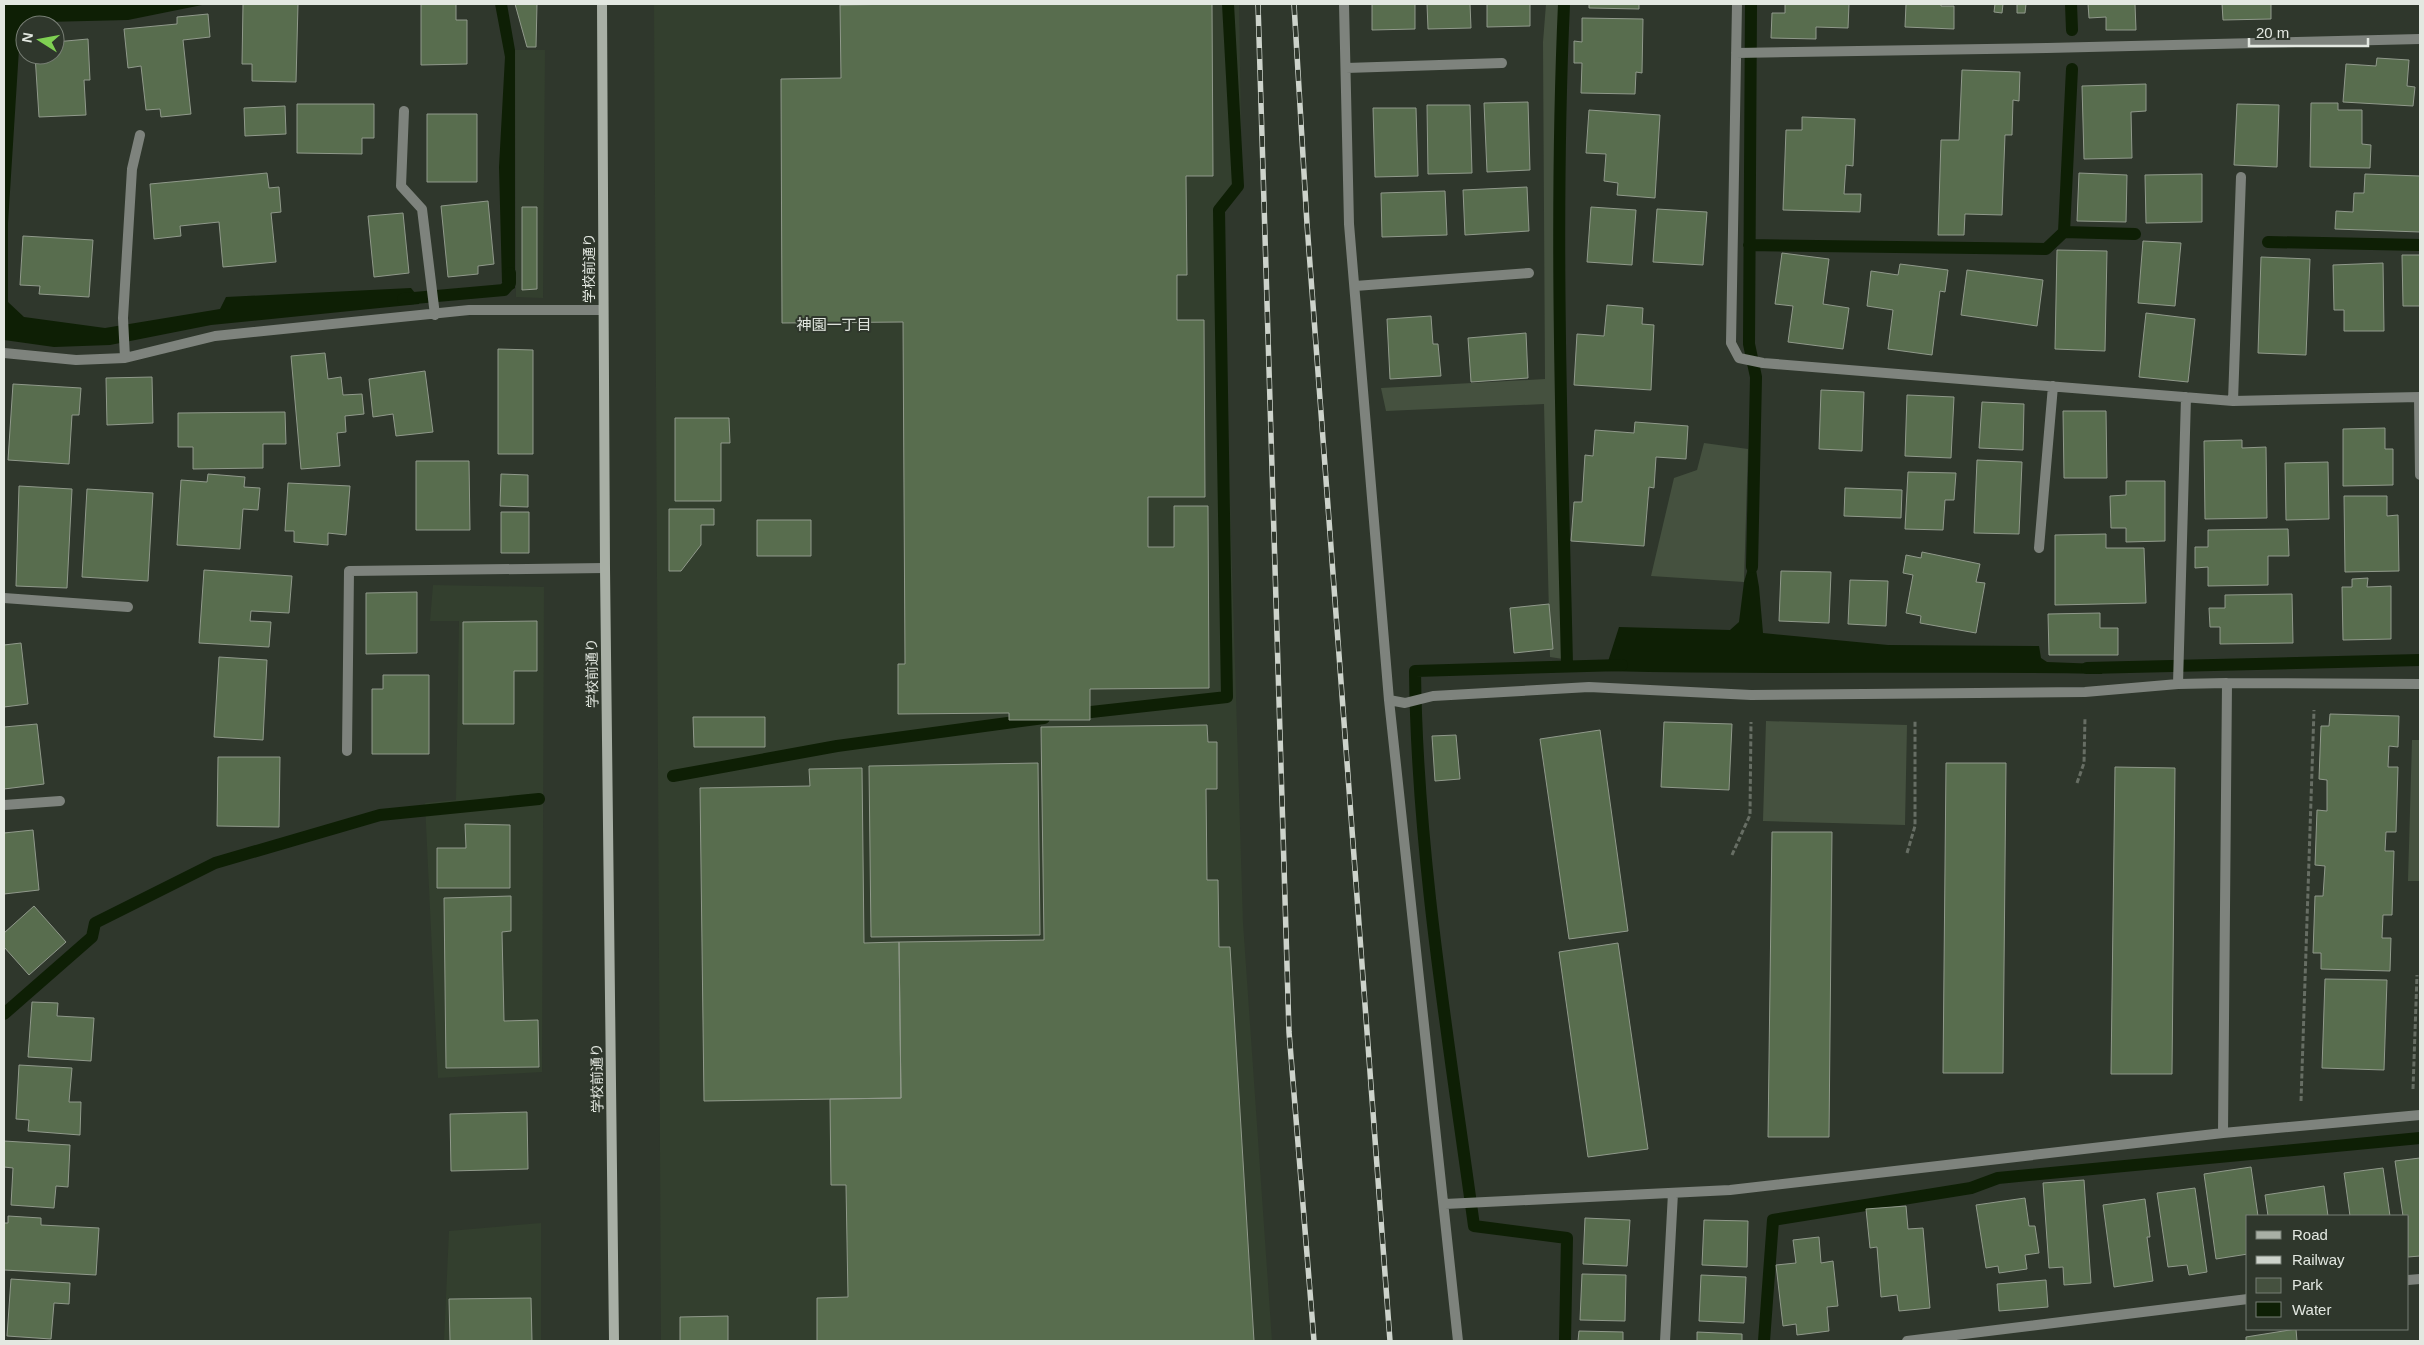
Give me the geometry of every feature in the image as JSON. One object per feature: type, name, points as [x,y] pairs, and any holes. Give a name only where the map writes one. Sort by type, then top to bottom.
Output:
[{"type":"main road","name":"学校前通り","points":[[602,4],[605,568],[614,1341]]},
{"type":"street","points":[[1344,4],[1349,224],[1389,700],[1445,1204],[1458,1341]]},
{"type":"street","points":[[1737,4],[1731,343],[1739,358],[1763,363],[2233,401],[2420,397],[2420,475]]},
{"type":"street","points":[[1736,53],[2420,39]]},
{"type":"street","points":[[1346,68],[1502,63]]},
{"type":"street","points":[[404,112],[401,186],[422,209],[435,315]]},
{"type":"street","points":[[124,358],[124,318],[132,169],[140,135]]},
{"type":"street","points":[[2233,401],[2241,177]]},
{"type":"street","points":[[1355,286],[1529,272]]},
{"type":"street","points":[[4,353],[76,360],[124,358],[215,336],[435,315],[469,310],[603,310]]},
{"type":"street","points":[[2039,548],[2053,386]]},
{"type":"street","points":[[2178,684],[2186,397]]},
{"type":"street","points":[[347,751],[349,571],[605,568]]},
{"type":"street","points":[[4,598],[128,607]]},
{"type":"street","points":[[1389,700],[1405,703],[1433,696],[1589,687],[1751,695],[2085,692],[2178,684],[2227,683],[2420,684]]},
{"type":"street","points":[[2224,1133],[2227,683]]},
{"type":"street","points":[[4,805],[60,801]]},
{"type":"street","points":[[1445,1204],[1730,1190],[2224,1133],[2416,1116]]},
{"type":"street","points":[[1665,1341],[1673,1192]]},
{"type":"street","points":[[1906,1341],[1984,1336],[2246,1299]]},
{"type":"path","points":[[2300,1126],[2315,684]]},
{"type":"path","points":[[2077,783],[2084,764],[2085,692]]},
{"type":"path","points":[[1907,853],[1916,826],[1914,693]]},
{"type":"path","points":[[1732,855],[1750,815],[1751,695]]},
{"type":"path","points":[[2416,1116],[2417,975]]},
{"type":"shaded area","points":[[654,4],[1239,4],[1242,190],[1221,211],[1243,923],[1272,1341],[661,1341]]},
{"type":"shaded area","points":[[515,50],[545,50],[543,298],[516,297]]},
{"type":"shaded area","points":[[433,585],[544,587],[542,1072],[438,1078],[425,803],[456,800],[459,621],[430,621]]},
{"type":"shaded area","points":[[541,1223],[541,1341],[444,1341],[449,1231]]},
{"type":"green space","points":[[1546,4],[1568,4],[1564,250],[1570,660],[1550,657],[1544,404],[1386,411],[1381,388],[1545,379],[1543,42]]},
{"type":"green space","points":[[1704,443],[1748,449],[1744,582],[1651,576],[1674,478],[1697,470]]},
{"type":"green space","points":[[1766,721],[1907,725],[1905,825],[1763,821]]},
{"type":"green space","points":[[2412,740],[2420,740],[2420,881],[2408,881]]},
{"type":"water","points":[[4,4],[207,4],[128,20],[65,22],[65,15],[15,15],[15,65],[18,65],[8,223],[8,302],[24,317],[105,328],[220,309],[226,297],[411,288],[419,298],[419,304],[211,325],[110,345],[54,347],[4,340]]},
{"type":"water","points":[[495,4],[507,4],[515,50],[515,288],[508,292],[502,282],[499,167],[505,57]]},
{"type":"water","points":[[1753,552],[1759,587],[1763,633],[1888,645],[2039,646],[2041,658],[2047,662],[2099,664],[2103,669],[2102,674],[1605,671],[1619,627],[1730,630],[1739,622],[1744,582]]},
{"type":"building","points":[[243,4],[298,4],[296,82],[252,81],[252,64],[242,64]]},
{"type":"building","points":[[421,4],[456,4],[456,20],[467,20],[467,64],[421,65]]},
{"type":"building","points":[[515,4],[537,4],[536,47],[527,47]]},
{"type":"building","points":[[1212,4],[1213,176],[1186,176],[1187,275],[1177,275],[1177,320],[1204,320],[1205,497],[1148,497],[1148,547],[1174,547],[1174,506],[1208,506],[1209,688],[1090,689],[1090,720],[1009,720],[1009,713],[898,714],[898,664],[905,664],[903,322],[782,323],[781,79],[841,78],[840,5]]},
{"type":"building","points":[[1372,4],[1415,4],[1415,29],[1372,30]]},
{"type":"building","points":[[1427,4],[1470,4],[1471,28],[1428,29]]},
{"type":"building","points":[[1487,4],[1530,4],[1530,26],[1487,27]]},
{"type":"building","points":[[1589,4],[1639,4],[1639,9],[1589,8]]},
{"type":"building","points":[[1785,4],[1849,4],[1848,28],[1816,27],[1816,39],[1771,38],[1772,13],[1785,13]]},
{"type":"building","points":[[1906,4],[1954,6],[1954,29],[1905,27]]},
{"type":"building","points":[[1995,4],[2003,4],[2002,13],[1994,12]]},
{"type":"building","points":[[2017,4],[2026,4],[2025,13],[2017,13]]},
{"type":"building","points":[[2088,4],[2135,4],[2136,30],[2106,30],[2106,17],[2089,18]]},
{"type":"building","points":[[2222,4],[2271,4],[2271,19],[2223,20]]},
{"type":"building","points":[[208,14],[210,37],[183,40],[191,114],[161,117],[160,109],[146,110],[141,66],[128,68],[124,29],[177,24],[177,17]]},
{"type":"building","points":[[1582,18],[1643,19],[1642,73],[1636,72],[1635,94],[1581,93],[1582,63],[1574,63],[1574,41],[1582,42]]},
{"type":"building","points":[[88,39],[90,80],[84,80],[86,115],[39,117],[36,65],[65,65],[65,41]]},
{"type":"building","points":[[2377,58],[2409,60],[2407,86],[2415,87],[2413,106],[2343,102],[2346,64],[2376,66]]},
{"type":"building","points":[[1962,70],[2020,72],[2019,101],[2013,100],[2012,135],[2005,135],[2002,215],[1965,214],[1964,235],[1938,235],[1941,140],[1959,140]]},
{"type":"building","points":[[2146,84],[2146,111],[2131,112],[2132,158],[2084,159],[2082,86]]},
{"type":"building","points":[[1528,102],[1530,170],[1487,172],[1484,103]]},
{"type":"building","points":[[2311,103],[2338,103],[2338,110],[2362,110],[2362,144],[2371,145],[2370,168],[2310,167]]},
{"type":"building","points":[[297,104],[374,104],[374,138],[362,138],[362,154],[297,153]]},
{"type":"building","points":[[2237,104],[2279,105],[2277,167],[2234,165]]},
{"type":"building","points":[[1427,105],[1470,105],[1472,173],[1428,174]]},
{"type":"building","points":[[285,106],[286,134],[245,136],[244,108]]},
{"type":"building","points":[[1373,108],[1416,108],[1418,176],[1375,177]]},
{"type":"building","points":[[1589,110],[1660,115],[1655,198],[1617,195],[1618,183],[1604,181],[1606,154],[1586,153]]},
{"type":"building","points":[[427,114],[477,114],[477,182],[427,182]]},
{"type":"building","points":[[1802,117],[1855,119],[1853,166],[1846,165],[1844,194],[1861,194],[1860,212],[1783,210],[1786,130],[1802,130]]},
{"type":"building","points":[[267,173],[269,188],[279,187],[281,212],[271,213],[276,262],[223,267],[219,222],[180,226],[181,236],[154,239],[150,184]]},
{"type":"building","points":[[2079,173],[2127,175],[2126,222],[2077,221]]},
{"type":"building","points":[[2202,174],[2202,222],[2146,223],[2145,175]]},
{"type":"building","points":[[2365,174],[2420,176],[2420,232],[2335,229],[2336,211],[2353,212],[2354,193],[2364,193]]},
{"type":"building","points":[[1527,187],[1529,231],[1465,235],[1463,190]]},
{"type":"building","points":[[1445,191],[1447,235],[1382,237],[1381,193]]},
{"type":"building","points":[[488,201],[494,264],[478,266],[478,274],[448,277],[441,206]]},
{"type":"building","points":[[522,207],[537,207],[537,289],[522,290]]},
{"type":"building","points":[[1591,207],[1636,210],[1632,265],[1587,262]]},
{"type":"building","points":[[1657,209],[1707,212],[1703,265],[1653,262]]},
{"type":"building","points":[[403,213],[409,273],[374,277],[368,216]]},
{"type":"building","points":[[23,236],[93,240],[89,297],[39,294],[40,286],[20,285]]},
{"type":"building","points":[[2143,241],[2181,243],[2175,306],[2138,303]]},
{"type":"building","points":[[2057,250],[2107,251],[2105,351],[2055,349]]},
{"type":"building","points":[[1782,253],[1829,259],[1823,304],[1849,308],[1843,349],[1788,342],[1793,306],[1775,304]]},
{"type":"building","points":[[2402,255],[2420,255],[2420,306],[2403,306]]},
{"type":"building","points":[[2261,257],[2310,259],[2306,355],[2258,353]]},
{"type":"building","points":[[2383,263],[2384,331],[2344,331],[2344,310],[2334,310],[2333,265]]},
{"type":"building","points":[[1900,264],[1948,270],[1945,292],[1940,291],[1932,355],[1888,349],[1893,310],[1867,306],[1871,271],[1898,275]]},
{"type":"building","points":[[1967,270],[2043,280],[2037,326],[1961,315]]},
{"type":"building","points":[[1607,305],[1643,308],[1642,324],[1654,325],[1651,390],[1574,385],[1577,334],[1604,336]]},
{"type":"building","points":[[2146,313],[2195,319],[2188,382],[2139,377]]},
{"type":"building","points":[[1431,316],[1433,344],[1438,344],[1441,376],[1390,379],[1387,319]]},
{"type":"building","points":[[1526,333],[1528,378],[1471,382],[1468,338]]},
{"type":"building","points":[[498,349],[533,350],[533,454],[498,454]]},
{"type":"building","points":[[325,353],[328,379],[341,377],[343,395],[362,394],[364,414],[345,416],[346,432],[337,433],[340,466],[301,469],[291,356]]},
{"type":"building","points":[[425,371],[433,432],[396,436],[393,414],[373,417],[369,379]]},
{"type":"building","points":[[152,377],[153,423],[107,425],[106,378]]},
{"type":"building","points":[[13,384],[81,388],[79,415],[72,415],[69,464],[8,460]]},
{"type":"building","points":[[1821,390],[1864,392],[1862,451],[1819,449]]},
{"type":"building","points":[[1907,395],[1954,397],[1951,458],[1905,456]]},
{"type":"building","points":[[1982,402],[2024,404],[2023,450],[1979,448]]},
{"type":"building","points":[[2063,411],[2106,411],[2107,478],[2064,478]]},
{"type":"building","points":[[285,412],[286,444],[263,444],[263,468],[193,469],[193,447],[178,447],[178,413]]},
{"type":"building","points":[[675,418],[729,418],[730,443],[721,443],[721,501],[675,501]]},
{"type":"building","points":[[1635,422],[1688,426],[1686,459],[1656,457],[1654,488],[1649,487],[1644,546],[1571,541],[1574,502],[1582,502],[1585,455],[1593,456],[1595,430],[1634,433]]},
{"type":"building","points":[[2385,428],[2385,449],[2393,449],[2393,485],[2343,486],[2343,429]]},
{"type":"building","points":[[2242,440],[2242,448],[2266,447],[2267,518],[2205,519],[2204,441]]},
{"type":"building","points":[[1977,460],[2022,462],[2019,534],[1974,533]]},
{"type":"building","points":[[416,461],[469,461],[470,530],[416,530]]},
{"type":"building","points":[[2328,462],[2329,519],[2286,520],[2285,463]]},
{"type":"building","points":[[1908,472],[1956,473],[1954,500],[1945,500],[1943,530],[1905,529]]},
{"type":"building","points":[[208,474],[245,477],[244,487],[260,488],[258,510],[243,509],[240,549],[177,545],[181,480],[207,482]]},
{"type":"building","points":[[501,474],[528,475],[528,507],[500,506]]},
{"type":"building","points":[[2126,481],[2165,481],[2165,541],[2126,542],[2126,528],[2111,528],[2110,496],[2126,495]]},
{"type":"building","points":[[288,483],[350,486],[346,535],[328,533],[328,545],[294,542],[294,531],[285,531]]},
{"type":"building","points":[[19,486],[72,489],[67,588],[16,586]]},
{"type":"building","points":[[1845,488],[1902,490],[1901,518],[1844,516]]},
{"type":"building","points":[[87,489],[153,493],[148,581],[82,577]]},
{"type":"building","points":[[2344,496],[2387,496],[2387,516],[2398,515],[2399,571],[2345,572]]},
{"type":"building","points":[[669,509],[714,509],[714,525],[701,525],[701,545],[681,571],[669,571]]},
{"type":"building","points":[[501,512],[529,512],[529,553],[501,553]]},
{"type":"building","points":[[757,520],[811,520],[811,556],[757,556]]},
{"type":"building","points":[[2288,529],[2289,556],[2268,556],[2268,585],[2208,586],[2208,567],[2195,568],[2195,547],[2208,547],[2208,530]]},
{"type":"building","points":[[2106,534],[2106,548],[2144,548],[2146,603],[2055,605],[2055,535]]},
{"type":"building","points":[[1922,552],[1980,564],[1976,582],[1985,583],[1976,633],[1920,623],[1921,616],[1906,613],[1913,575],[1903,573],[1906,555],[1921,558]]},
{"type":"building","points":[[204,570],[292,576],[289,613],[251,611],[250,621],[271,622],[269,647],[199,643]]},
{"type":"building","points":[[1781,571],[1831,572],[1829,623],[1779,621]]},
{"type":"building","points":[[2368,578],[2367,587],[2391,586],[2391,639],[2343,640],[2342,587],[2352,587],[2352,579]]},
{"type":"building","points":[[1850,580],[1888,581],[1886,626],[1848,624]]},
{"type":"building","points":[[417,592],[417,653],[366,654],[366,593]]},
{"type":"building","points":[[2292,594],[2293,643],[2220,644],[2220,627],[2210,627],[2209,608],[2225,608],[2225,595]]},
{"type":"building","points":[[1549,604],[1553,649],[1514,653],[1510,608]]},
{"type":"building","points":[[2100,613],[2100,628],[2118,628],[2118,655],[2049,655],[2048,614]]},
{"type":"building","points":[[537,621],[537,671],[514,671],[514,724],[463,724],[463,622]]},
{"type":"building","points":[[21,643],[28,704],[4,707],[4,645]]},
{"type":"building","points":[[219,657],[267,660],[263,740],[214,737]]},
{"type":"building","points":[[383,675],[429,675],[429,754],[372,754],[372,689],[383,689]]},
{"type":"building","points":[[2330,714],[2399,716],[2398,747],[2389,746],[2388,767],[2398,767],[2396,832],[2386,832],[2385,851],[2394,851],[2392,915],[2383,915],[2382,938],[2391,938],[2390,971],[2321,969],[2321,953],[2313,953],[2315,896],[2323,896],[2325,866],[2315,865],[2317,810],[2327,811],[2327,780],[2319,779],[2321,726],[2329,726]]},
{"type":"building","points":[[693,717],[765,717],[765,747],[694,747]]},
{"type":"building","points":[[1664,722],[1732,724],[1729,790],[1661,787]]},
{"type":"building","points":[[37,724],[44,784],[4,789],[4,727]]},
{"type":"building","points":[[1207,725],[1208,742],[1217,742],[1217,789],[1206,789],[1207,880],[1218,880],[1219,947],[1230,947],[1254,1341],[817,1341],[817,1298],[848,1297],[846,1185],[831,1185],[830,1099],[901,1098],[899,942],[1044,940],[1041,727]]},
{"type":"building","points":[[1600,730],[1628,931],[1569,939],[1540,739]]},
{"type":"building","points":[[1456,735],[1460,779],[1435,781],[1432,736]]},
{"type":"building","points":[[218,757],[280,757],[279,827],[217,826]]},
{"type":"building","points":[[1038,763],[1040,935],[871,937],[869,766]]},
{"type":"building","points":[[1946,763],[2006,763],[2003,1073],[1943,1073]]},
{"type":"building","points":[[2115,767],[2175,768],[2172,1074],[2111,1074]]},
{"type":"building","points":[[862,768],[864,943],[899,942],[901,1098],[704,1101],[700,788],[810,786],[809,769]]},
{"type":"building","points":[[465,824],[510,825],[510,888],[437,888],[437,848],[466,848]]},
{"type":"building","points":[[33,830],[39,890],[4,894],[4,833]]},
{"type":"building","points":[[1772,832],[1832,832],[1829,1137],[1768,1137]]},
{"type":"building","points":[[511,896],[511,931],[502,932],[504,1021],[538,1020],[539,1067],[446,1068],[444,898]]},
{"type":"building","points":[[34,906],[66,942],[29,975],[4,947],[4,933]]},
{"type":"building","points":[[1618,943],[1648,1149],[1588,1157],[1559,952]]},
{"type":"building","points":[[2325,979],[2387,980],[2384,1070],[2322,1068]]},
{"type":"building","points":[[32,1002],[58,1003],[57,1016],[94,1018],[91,1061],[28,1057]]},
{"type":"building","points":[[19,1065],[72,1068],[69,1102],[81,1102],[80,1135],[28,1131],[29,1120],[16,1119]]},
{"type":"building","points":[[527,1112],[528,1169],[451,1171],[450,1114]]},
{"type":"building","points":[[4,1141],[70,1145],[68,1187],[56,1186],[54,1208],[11,1205],[13,1168],[4,1167]]},
{"type":"building","points":[[2420,1158],[2420,1256],[2409,1257],[2409,1215],[2403,1215],[2395,1161]]},
{"type":"building","points":[[2251,1167],[2258,1215],[2246,1215],[2246,1254],[2216,1259],[2204,1174]]},
{"type":"building","points":[[2383,1168],[2390,1215],[2350,1215],[2344,1173]]},
{"type":"building","points":[[2084,1180],[2091,1283],[2064,1285],[2063,1267],[2049,1268],[2043,1183]]},
{"type":"building","points":[[2324,1186],[2328,1215],[2268,1215],[2265,1195]]},
{"type":"building","points":[[2195,1188],[2207,1272],[2189,1275],[2187,1265],[2168,1267],[2157,1193]]},
{"type":"building","points":[[2025,1198],[2029,1226],[2035,1226],[2039,1253],[2025,1255],[2027,1269],[1999,1273],[1998,1266],[1986,1268],[1976,1205]]},
{"type":"building","points":[[2145,1199],[2150,1237],[2147,1237],[2153,1281],[2114,1287],[2103,1205]]},
{"type":"building","points":[[1906,1206],[1908,1229],[1923,1228],[1930,1308],[1899,1311],[1897,1295],[1881,1297],[1877,1247],[1870,1248],[1866,1209]]},
{"type":"building","points":[[8,1216],[41,1218],[41,1225],[99,1228],[96,1275],[4,1270],[4,1223],[8,1223]]},
{"type":"building","points":[[1585,1218],[1630,1220],[1627,1266],[1583,1264]]},
{"type":"building","points":[[1704,1220],[1748,1221],[1747,1267],[1702,1265]]},
{"type":"building","points":[[1819,1237],[1821,1263],[1833,1261],[1838,1306],[1827,1307],[1829,1331],[1797,1335],[1796,1324],[1783,1326],[1776,1265],[1796,1263],[1793,1240]]},
{"type":"building","points":[[1582,1274],[1626,1275],[1625,1321],[1580,1320]]},
{"type":"building","points":[[1701,1275],[1746,1277],[1744,1323],[1699,1321]]},
{"type":"building","points":[[11,1279],[70,1283],[69,1304],[54,1303],[51,1339],[7,1336]]},
{"type":"building","points":[[2046,1280],[2048,1307],[1999,1311],[1997,1284]]},
{"type":"building","points":[[531,1298],[532,1341],[450,1341],[449,1299]]},
{"type":"building","points":[[728,1316],[728,1341],[680,1341],[680,1317]]},
{"type":"building","points":[[2296,1330],[2297,1341],[2246,1341],[2246,1337]]},
{"type":"building","points":[[1579,1331],[1623,1332],[1623,1341],[1578,1341]]},
{"type":"building","points":[[1697,1332],[1742,1334],[1742,1341],[1697,1341]]},
{"type":"waterway","points":[[1073,714],[1227,697],[1219,210],[1238,186],[1228,4]]},
{"type":"waterway","points":[[1564,4],[1559,252],[1567,665]]},
{"type":"waterway","points":[[1751,4],[1749,344],[1756,377],[1752,567]]},
{"type":"waterway","points":[[2071,4],[2072,30]]},
{"type":"waterway","points":[[2064,232],[2072,69]]},
{"type":"waterway","points":[[1749,245],[2046,249],[2064,232],[2135,234]]},
{"type":"waterway","points":[[2268,242],[2420,245]]},
{"type":"waterway","points":[[403,299],[504,290],[510,283],[510,273]]},
{"type":"waterway","points":[[2087,668],[2420,660]]},
{"type":"waterway","points":[[1565,1341],[1567,1238],[1474,1226],[1428,879],[1417,740],[1415,671],[1622,665]]},
{"type":"waterway","points":[[673,776],[837,746],[1044,718]]},
{"type":"waterway","points":[[4,1014],[92,937],[95,923],[215,863],[380,815],[539,799]]},
{"type":"waterway","points":[[1764,1341],[1773,1220],[1971,1188],[1998,1178],[2420,1138]]},
{"type":"railway","points":[[1258,4],[1289,1032],[1314,1341]]},
{"type":"railway","points":[[1294,4],[1307,224],[1390,1341]]},
{"type":"district","name":"神園一丁目","points":[[834,324]]}]
